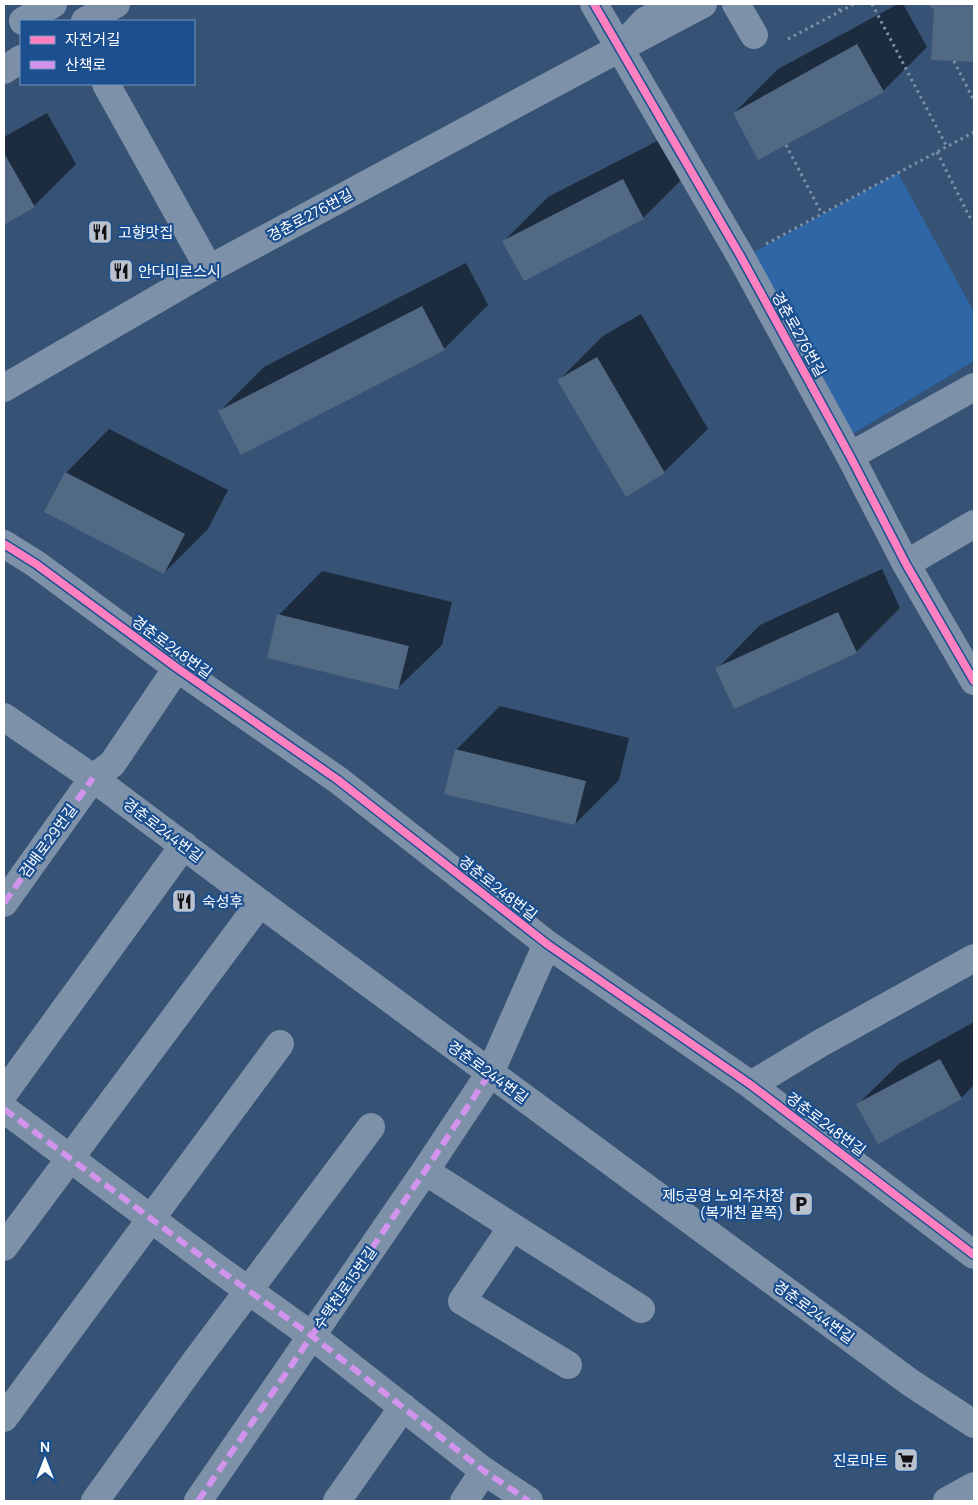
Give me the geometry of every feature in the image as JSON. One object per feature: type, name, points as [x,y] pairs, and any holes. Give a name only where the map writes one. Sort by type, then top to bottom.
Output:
[{"type":"main road","points":[[87,20],[116,4]]},
{"type":"main road","points":[[4,70],[20,58]]},
{"type":"street","points":[[26,20],[54,4]]},
{"type":"street","name":"경춘로276번길","points":[[594,4],[741,257],[850,456],[906,564],[972,670]]},
{"type":"street","name":"경춘로276번길","points":[[620,48],[646,21],[675,4]]},
{"type":"street","name":"경춘로276번길","points":[[4,388],[209,269],[702,4]]},
{"type":"street","points":[[736,4],[754,35]]},
{"type":"street","points":[[4,32],[20,23]]},
{"type":"street","points":[[4,64],[20,57]]},
{"type":"street","points":[[107,85],[209,269]]},
{"type":"street","points":[[850,456],[974,387]]},
{"type":"street","points":[[906,564],[974,524]]},
{"type":"street","name":"경춘로248번길","points":[[4,544],[36,564],[177,668],[338,780],[547,944],[751,1085],[974,1255]]},
{"type":"street","name":"검배로29번길","points":[[4,903],[93,778],[112,764],[177,668]]},
{"type":"street","name":"경춘로244번길","points":[[4,717],[93,778],[911,1383],[974,1424]]},
{"type":"street","points":[[4,1093],[184,845]]},
{"type":"street","points":[[4,1247],[260,903]]},
{"type":"street","name":"수택천로15번길","points":[[198,1501],[425,1171],[490,1073],[547,944]]},
{"type":"street","points":[[751,1085],[819,1044],[974,958]]},
{"type":"street","points":[[4,1418],[280,1044]]},
{"type":"street","points":[[4,1109],[312,1336],[484,1471],[529,1501]]},
{"type":"street","points":[[95,1501],[371,1127]]},
{"type":"street","points":[[425,1171],[641,1309]]},
{"type":"street","points":[[512,1227],[462,1301],[568,1364]]},
{"type":"street","points":[[337,1501],[403,1407]]},
{"type":"street","points":[[464,1501],[484,1471]]},
{"type":"street","points":[[947,1501],[974,1486]]},
{"type":"path","points":[[839,12],[842,4]]},
{"type":"path","points":[[788,39],[854,4]]},
{"type":"path","points":[[872,4],[947,147]]},
{"type":"path","points":[[954,61],[974,100]]},
{"type":"path","points":[[741,257],[974,132]]},
{"type":"path","points":[[786,145],[822,214]]},
{"type":"path","points":[[937,152],[969,216],[974,222]]},
{"type":"path","points":[[969,216],[974,214]]},
{"type":"shaded area","points":[[898,173],[974,312],[974,361],[844,439],[738,261]]},
{"type":"building","points":[[927,4],[974,4],[974,62],[931,60],[934,10]]},
{"type":"building","points":[[857,44],[884,92],[758,160],[733,113]]},
{"type":"building","points":[[4,153],[35,207],[4,225]]},
{"type":"building","points":[[623,179],[644,219],[524,281],[502,241]]},
{"type":"building","points":[[422,306],[445,350],[241,455],[218,411]]},
{"type":"building","points":[[597,357],[665,473],[626,497],[557,380]]},
{"type":"building","points":[[65,472],[185,534],[164,574],[44,512]]},
{"type":"building","points":[[838,612],[857,653],[734,709],[715,668]]},
{"type":"building","points":[[277,614],[409,646],[398,690],[267,658]]},
{"type":"building","points":[[455,749],[586,781],[575,825],[444,794]]},
{"type":"building","points":[[940,1059],[962,1099],[878,1144],[856,1104]]},
{"type":"marked path","points":[[4,903],[93,778]]},
{"type":"marked path","points":[[198,1501],[425,1171],[490,1073]]},
{"type":"marked path","points":[[4,1109],[217,1268],[312,1336],[484,1471],[529,1501]]},
{"type":"cycle path","points":[[594,4],[741,257],[850,456],[906,564],[974,681]]},
{"type":"cycle path","points":[[4,544],[36,564],[177,668],[338,780],[547,944],[751,1085],[974,1255]]},
{"type":"place","name":"고향맛집","points":[[100,232]]},
{"type":"place","name":"안다미로스시","points":[[121,271]]},
{"type":"place","name":"숙성후","points":[[184,901]]},
{"type":"place","name":"제5공영 노외주차장 (복개천 끝쪽)","points":[[801,1204]]},
{"type":"place","name":"진로마트","points":[[906,1460]]}]
